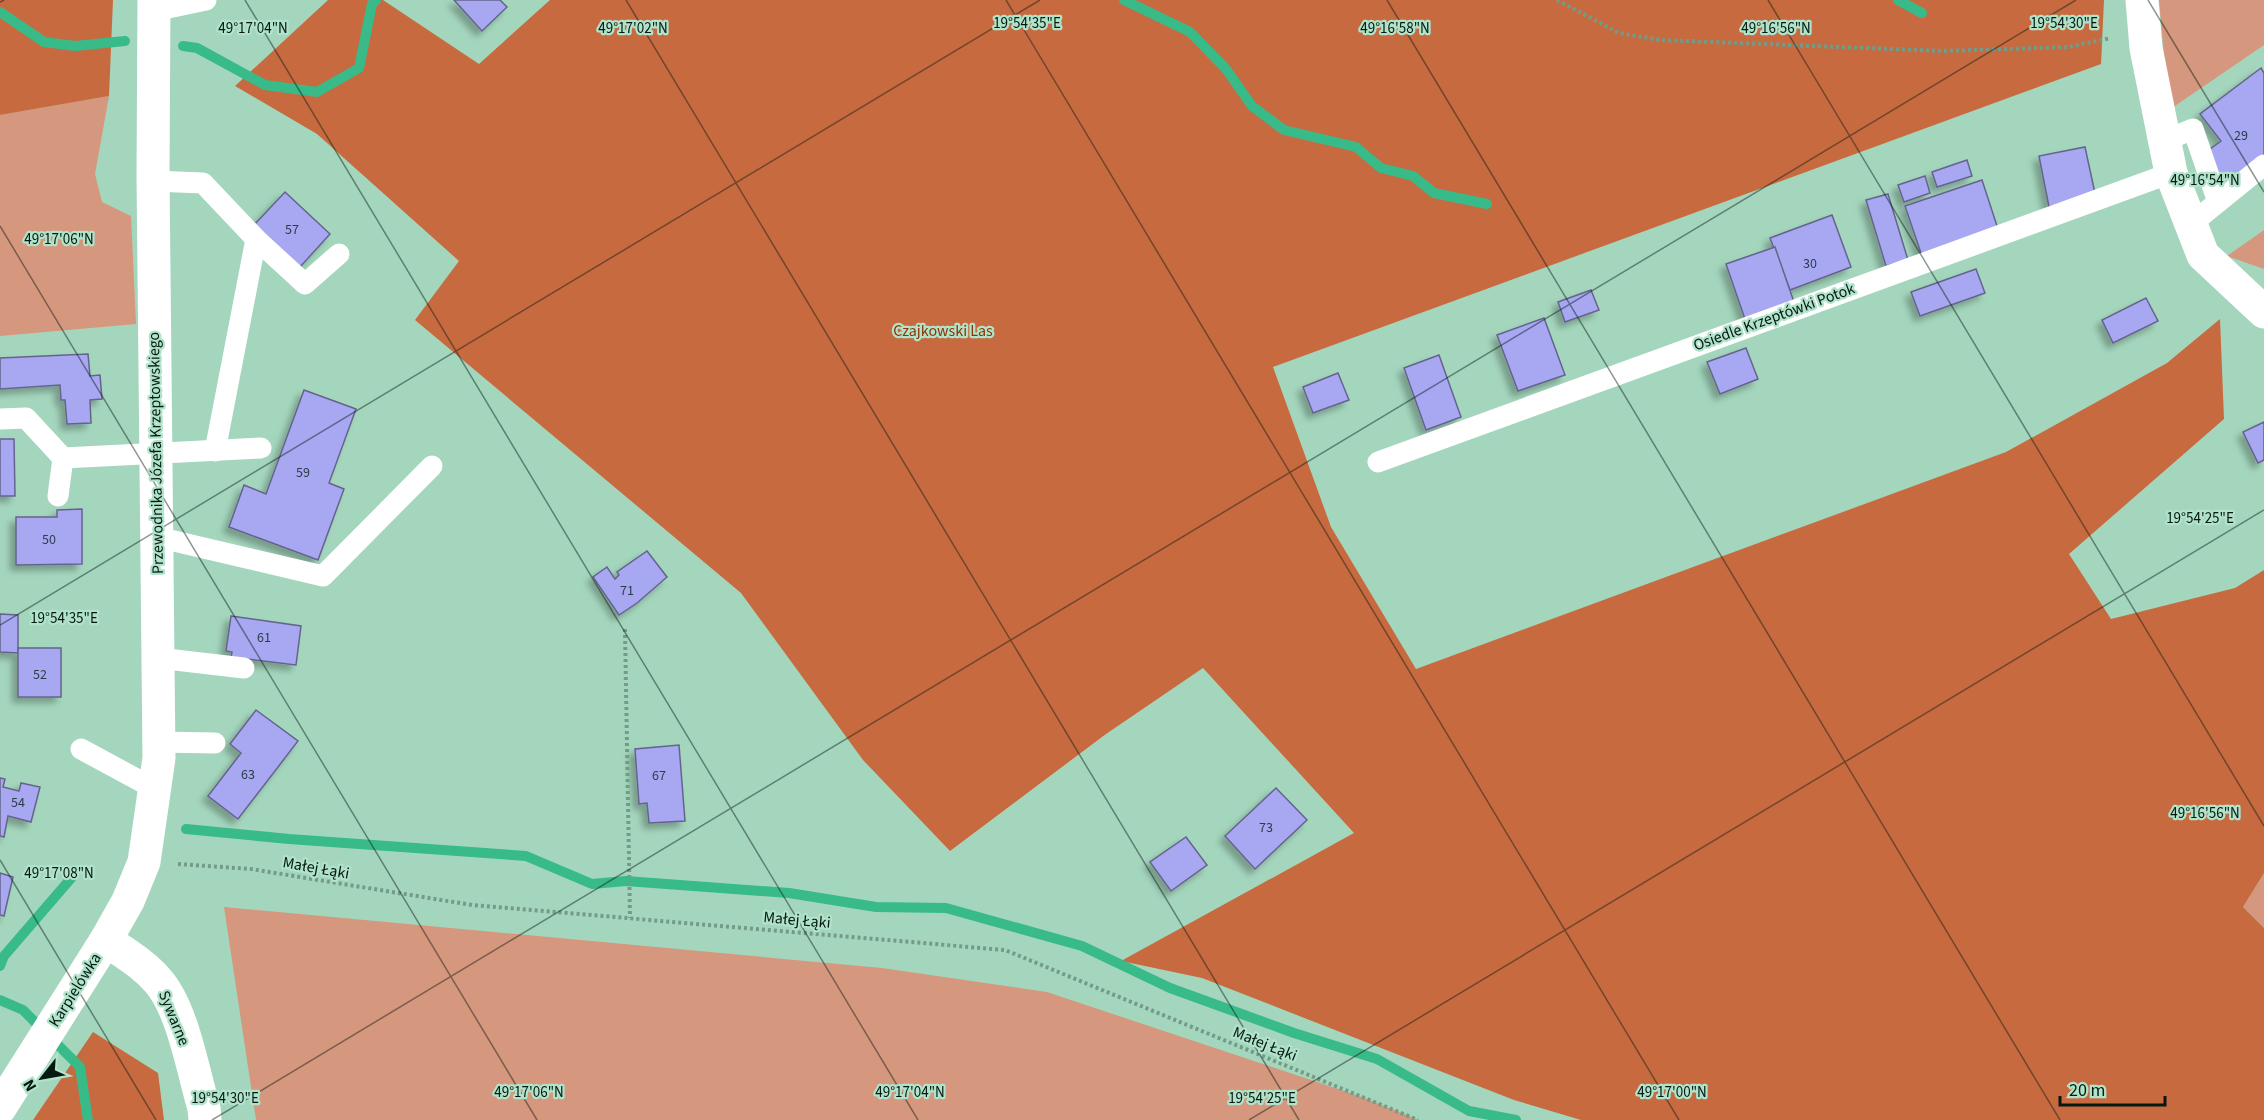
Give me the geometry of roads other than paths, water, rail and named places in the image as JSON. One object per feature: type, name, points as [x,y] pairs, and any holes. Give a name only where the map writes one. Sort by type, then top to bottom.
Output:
[{"type":"street","name":"Przewodnika Józefa Krzeptowskiego","points":[[128,901],[144,862],[155,789],[159,742],[153,182],[154,5]]},
{"type":"street","points":[[2143,15],[2171,173],[2203,255],[2264,312]]},
{"type":"street","name":"Karpielówka","points":[[0,1108],[64,1008],[128,901]]},
{"type":"street","name":"Sywarne","points":[[106,940],[157,979],[167,993],[182,1030],[204,1108],[205,1120]]},
{"type":"lane","points":[[154,5],[206,0]]},
{"type":"lane","points":[[2164,141],[2193,129],[2218,202]]},
{"type":"lane","points":[[2191,224],[2264,165]]},
{"type":"lane","name":"Osiedle Krzeptówki Potok","points":[[1378,462],[2171,173]]},
{"type":"lane","points":[[153,182],[203,183],[256,239],[305,284],[339,254]]},
{"type":"lane","points":[[215,451],[256,239]]},
{"type":"lane","points":[[0,419],[26,418],[63,458],[261,448]]},
{"type":"lane","points":[[58,496],[63,458]]},
{"type":"lane","points":[[157,537],[323,576],[432,466]]},
{"type":"lane","points":[[158,658],[244,668]]},
{"type":"lane","points":[[159,742],[214,743]]},
{"type":"lane","points":[[81,749],[155,789]]},
{"type":"waterway","points":[[183,46],[197,48],[265,85],[317,92],[359,68],[372,4],[376,0]]},
{"type":"waterway","points":[[1124,0],[1190,32],[1226,69],[1252,106],[1284,130],[1356,147],[1381,168],[1413,176],[1434,193],[1487,204]]},
{"type":"waterway","points":[[1898,0],[1922,13]]},
{"type":"waterway","points":[[0,12],[44,42],[75,46],[125,41]]},
{"type":"waterway","points":[[186,829],[289,839],[526,856],[592,884],[626,881],[789,893],[876,907],[946,908],[1082,946],[1170,988],[1294,1033],[1377,1059],[1469,1111],[1516,1120]]},
{"type":"waterway","points":[[0,966],[4,956],[73,876]]},
{"type":"waterway","points":[[0,1000],[23,1010],[80,1067],[88,1120]]},
{"type":"park label","name":"Czajkowski Las","points":[[943,331]]}]
